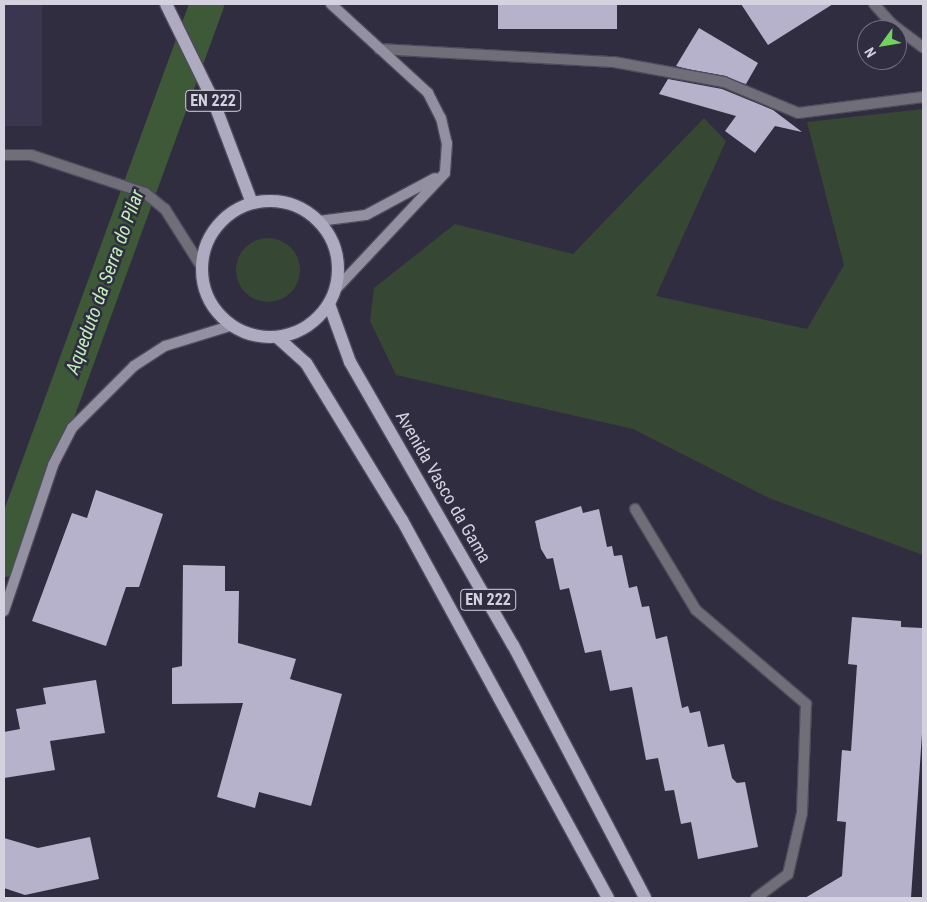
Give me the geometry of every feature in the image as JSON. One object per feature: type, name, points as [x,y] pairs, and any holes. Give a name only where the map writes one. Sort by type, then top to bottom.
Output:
[{"type":"main road","name":"EN 222","points":[[166,4],[213,100],[252,203]]},
{"type":"main road","points":[[332,4],[428,93],[441,118],[447,143],[445,173],[336,289],[329,304],[307,327],[277,338],[253,335],[230,326],[214,310],[201,266],[216,226],[252,203],[280,201],[319,220],[366,215],[445,173]]},
{"type":"main road","points":[[319,220],[337,252],[336,289]]},
{"type":"main road","name":"Avenida Vasco da Gama","points":[[329,304],[350,362],[513,645],[645,898]]},
{"type":"main road","points":[[4,611],[53,465],[72,428],[134,366],[165,346],[230,326]]},
{"type":"main road","name":"EN 222","points":[[277,338],[306,363],[402,520],[608,898]]},
{"type":"street","points":[[874,4],[892,24],[923,47]]},
{"type":"street","points":[[379,49],[614,62],[724,82],[798,112],[923,97]]},
{"type":"street","points":[[4,155],[31,156],[145,193],[165,209],[201,266]]},
{"type":"street","points":[[635,509],[696,610],[806,704],[802,813],[788,874],[756,898]]},
{"type":"shaded area","points":[[4,4],[42,4],[42,126],[4,126]]},
{"type":"green space","points":[[923,109],[923,555],[769,498],[633,429],[396,375],[370,321],[374,288],[455,224],[573,254],[704,118],[726,141],[656,296],[807,329],[844,265],[807,122]]},
{"type":"green space","points":[[262,238],[274,238],[291,247],[298,258],[300,270],[298,282],[291,293],[274,302],[262,302],[250,297],[241,288],[236,276],[236,264],[241,252],[250,243]]},
{"type":"building","points":[[498,4],[617,4],[617,29],[498,29]]},
{"type":"building","points":[[741,4],[833,4],[768,45]]},
{"type":"building","points":[[699,28],[758,63],[746,84],[676,66]]},
{"type":"building","points":[[668,79],[722,89],[773,110],[802,132],[775,126],[755,153],[725,131],[736,116],[659,94]]},
{"type":"building","points":[[96,490],[163,514],[139,587],[126,587],[106,646],[32,621],[72,513],[87,518]]},
{"type":"building","points":[[581,506],[583,513],[599,509],[607,547],[612,546],[614,556],[622,555],[629,588],[637,586],[642,607],[649,606],[656,639],[667,636],[682,708],[688,706],[690,713],[700,711],[708,747],[724,744],[732,778],[737,783],[745,782],[758,847],[698,859],[691,822],[681,824],[674,790],[665,791],[658,758],[646,760],[632,687],[610,691],[601,650],[585,653],[569,588],[560,590],[553,558],[547,559],[541,549],[535,521]]},
{"type":"building","points":[[183,565],[225,566],[225,591],[239,591],[238,643],[296,659],[290,679],[342,694],[311,806],[259,792],[255,808],[217,797],[243,703],[172,704],[172,668],[182,666]]},
{"type":"building","points":[[852,617],[901,621],[901,627],[923,628],[923,719],[911,898],[805,898],[842,876],[846,822],[837,821],[842,750],[851,751],[857,665],[848,664]]},
{"type":"building","points":[[96,680],[105,733],[50,741],[55,770],[4,778],[4,732],[20,729],[16,709],[46,704],[43,688]]},
{"type":"building","points":[[90,837],[99,879],[25,895],[4,888],[4,838],[38,848]]},
{"type":"waterway","name":"Aqueduto da Serra do Pilar","points":[[4,560],[207,4]]}]
